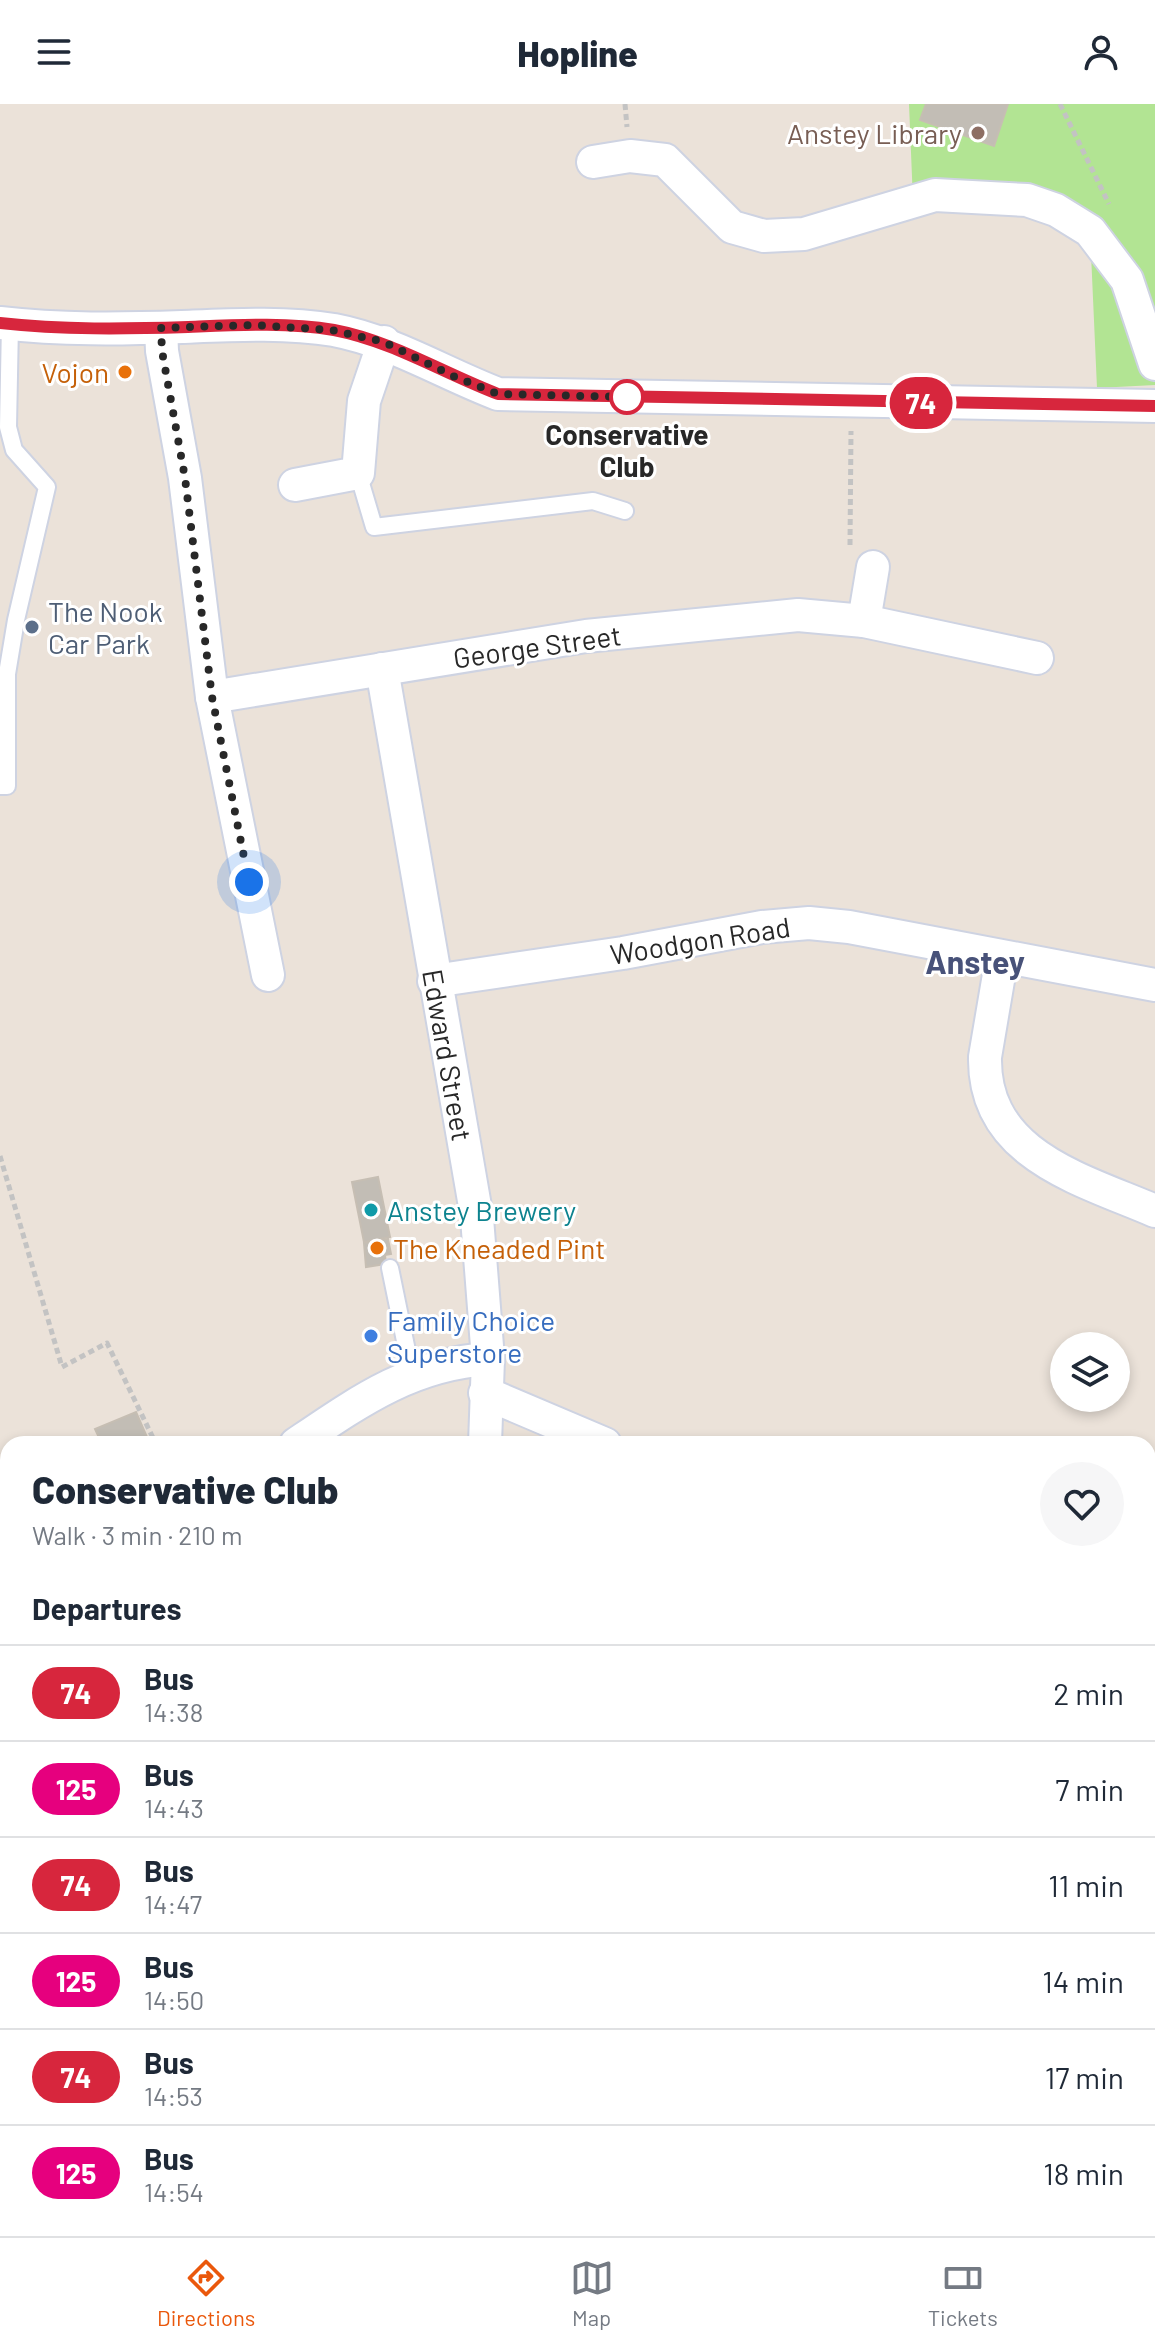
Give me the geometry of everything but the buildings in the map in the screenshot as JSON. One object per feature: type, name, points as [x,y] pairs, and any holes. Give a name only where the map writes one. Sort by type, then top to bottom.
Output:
[{"type":"street","points":[[593,162],[630,156],[665,160],[732,227],[764,236],[804,234],[935,195],[1027,200],[1056,210],[1090,231],[1127,280],[1155,364]]},
{"type":"street","points":[[5,323],[79,329],[253,325],[332,330],[384,342],[498,394],[1155,406]]},
{"type":"street","points":[[161,328],[162,351],[185,478],[212,697],[268,975]]},
{"type":"street","points":[[295,485],[358,473],[364,401],[384,342]]},
{"type":"street","points":[[864,621],[873,567]]},
{"type":"street","name":"George Street","points":[[212,697],[586,636],[798,615],[864,621],[1037,658]]},
{"type":"street","name":"Edward Street","points":[[382,669],[477,1218],[488,1359],[485,1436]]},
{"type":"street","name":"Woodgon Road","points":[[434,981],[623,953],[762,927],[809,923],[849,927],[1155,985]]},
{"type":"street","points":[[1002,957],[984,1072],[990,1102],[1003,1125],[1029,1153],[1155,1211]]},
{"type":"street","points":[[308,1436],[382,1388],[412,1375],[459,1361],[488,1359]]},
{"type":"street","points":[[485,1393],[586,1436]]},
{"type":"lane","points":[[0,786],[7,786],[8,620],[47,487],[14,450],[8,427],[5,323]]},
{"type":"lane","points":[[358,473],[374,527],[593,501],[625,511]]},
{"type":"lane","points":[[390,1268],[412,1375]]},
{"type":"path","points":[[851,402],[850,562],[873,567]]},
{"type":"path","points":[[0,1156],[62,1367],[107,1343],[152,1436]]},
{"type":"green space","points":[[909,104],[1155,104],[1155,385],[1097,388],[1090,231],[1056,210],[913,201]]},
{"type":"bus line","name":"74","points":[[0,323],[79,329],[253,325],[332,330],[384,342],[498,394],[1155,406]]},
{"type":"place","name":"Anstey Library","points":[[978,133]]},
{"type":"place","name":"Vojon","points":[[125,372]]},
{"type":"place","name":"Conservative Club","points":[[627,397]]},
{"type":"place","name":"The Nook Car Park","points":[[32,627]]},
{"type":"place","name":"Anstey Brewery","points":[[371,1210]]},
{"type":"place","name":"The Kneaded Pint","points":[[377,1248]]},
{"type":"place","name":"Family Choice Superstore","points":[[371,1336]]},
{"type":"district","name":"Anstey","points":[[975,961]]},
{"type":"route","points":[[249,882],[212,697],[185,478],[162,351],[161,328],[253,325],[332,330],[384,342],[498,394],[627,397]]}]
